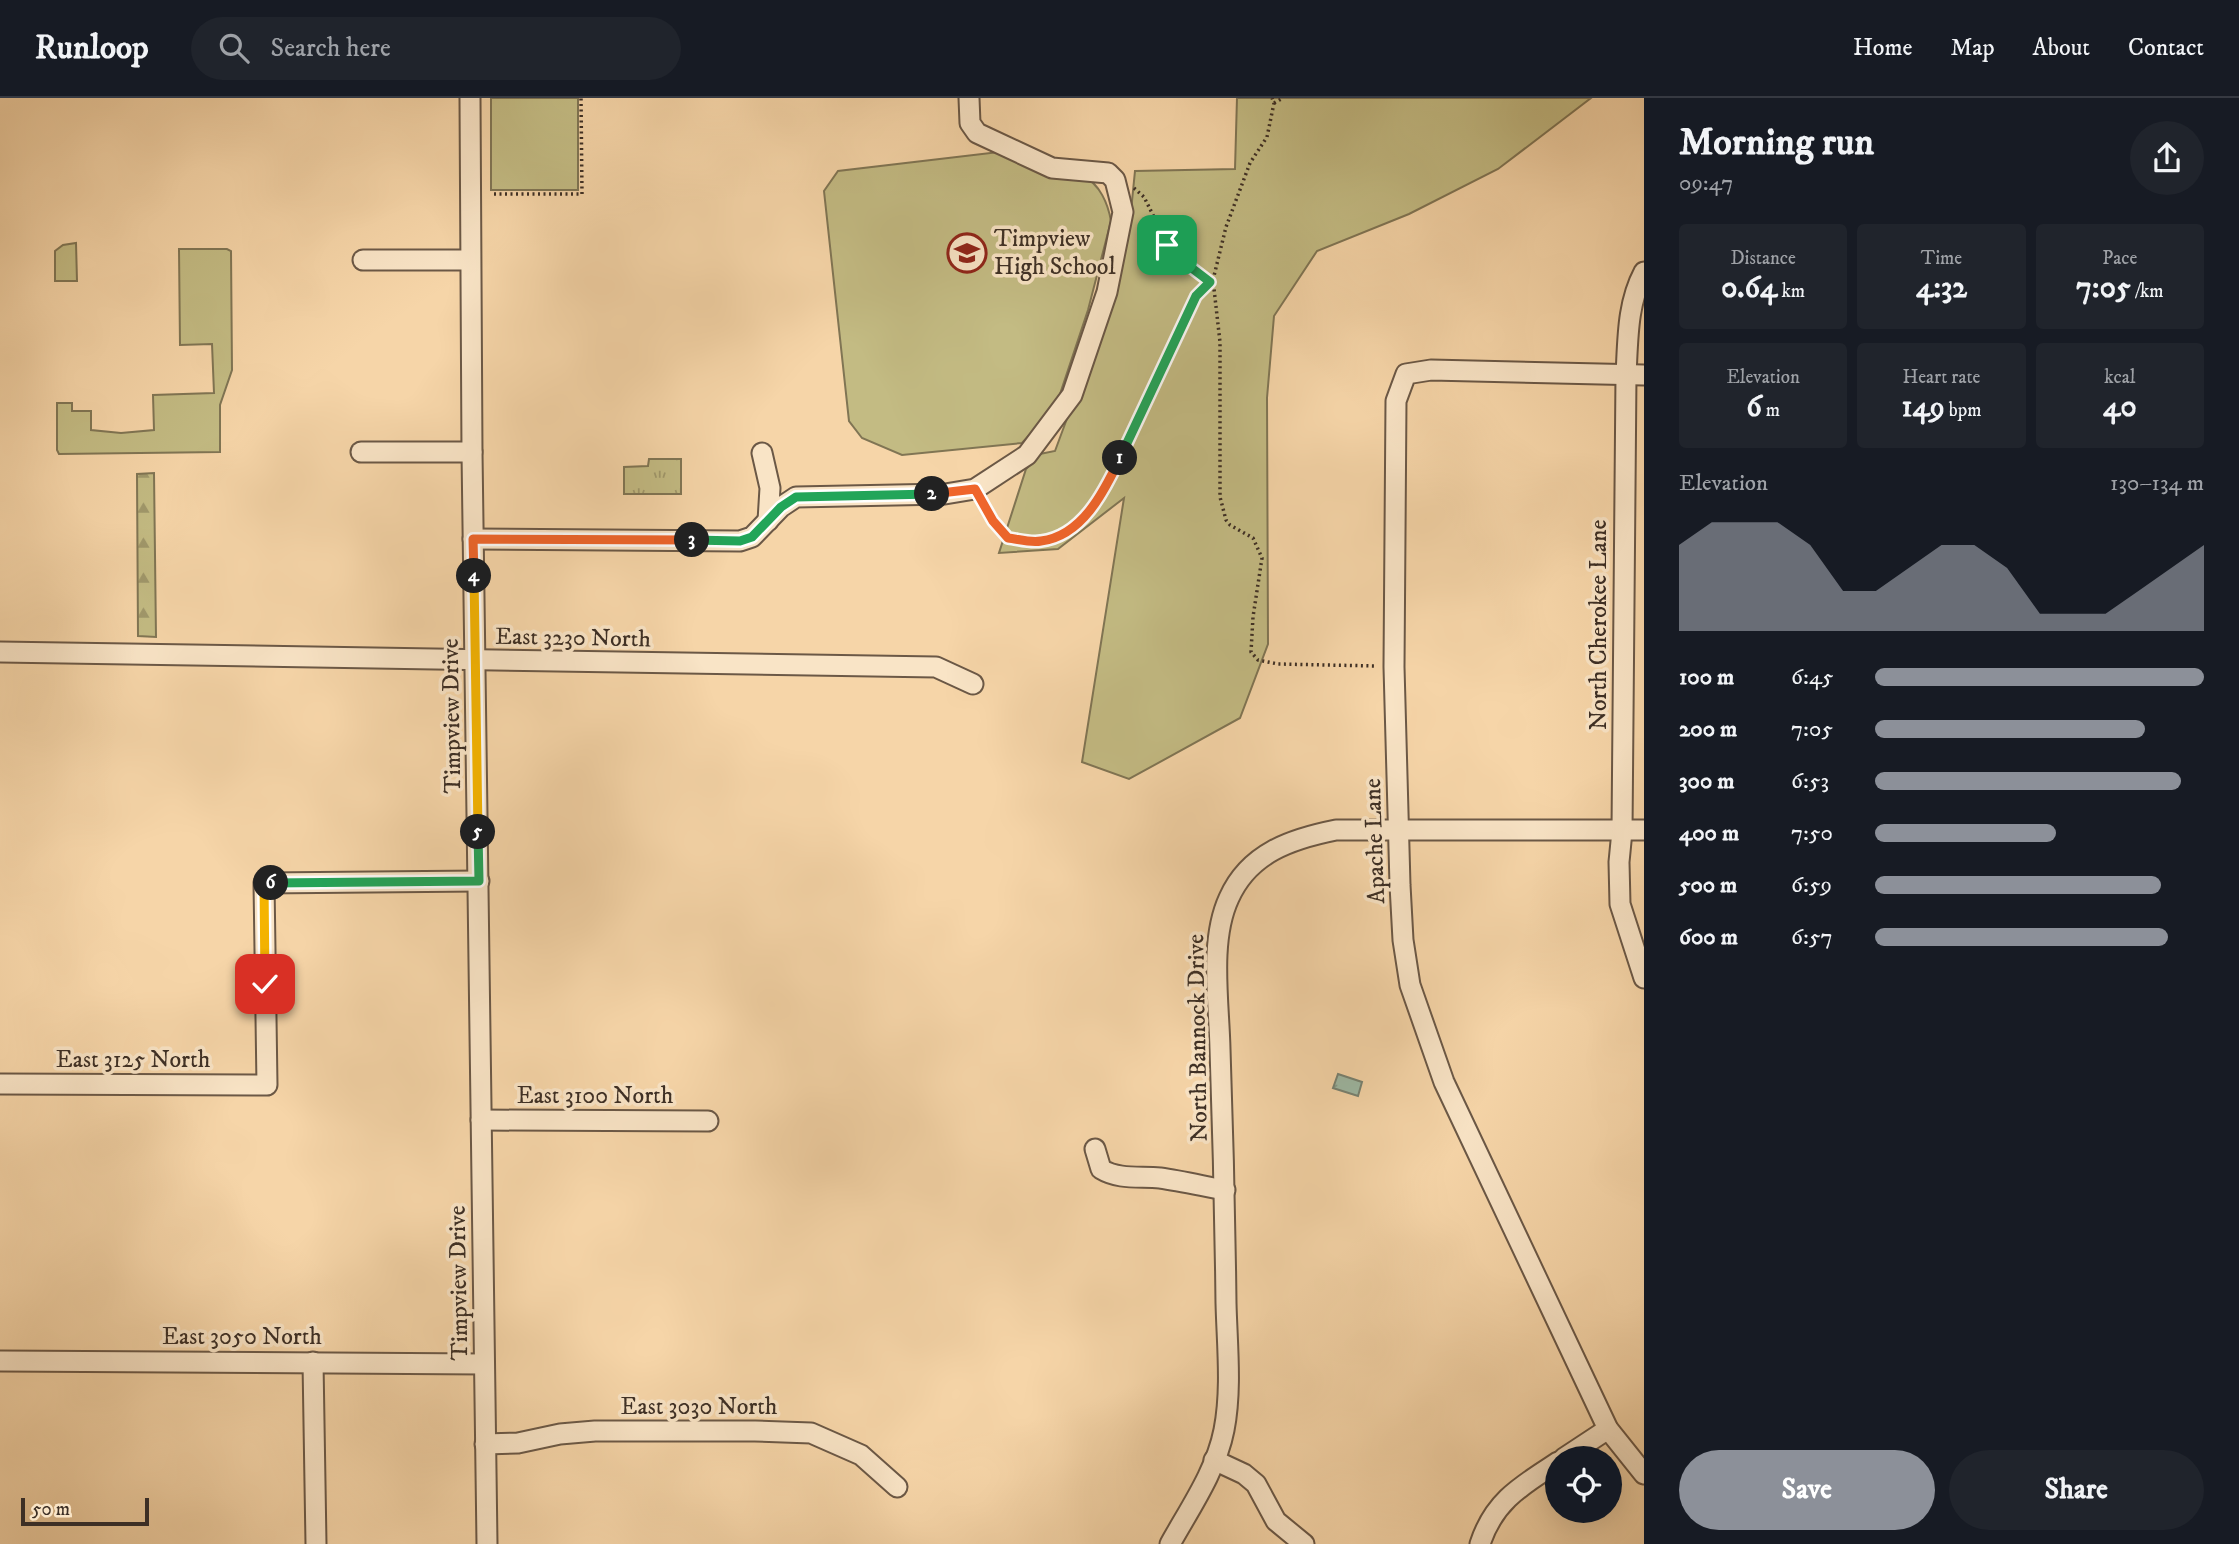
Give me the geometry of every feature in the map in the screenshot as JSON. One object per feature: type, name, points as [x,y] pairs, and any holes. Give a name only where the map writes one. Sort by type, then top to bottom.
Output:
[{"type":"street","name":"Timpview Drive","points":[[470,98],[486,1544]]},
{"type":"street","points":[[473,539],[740,541],[752,537],[781,507],[796,497],[945,494],[975,489],[1027,455],[1072,395],[1107,292],[1123,212],[1115,180],[1108,173],[1052,168],[977,133],[970,122],[969,98]]},
{"type":"street","points":[[363,260],[470,260]]},
{"type":"street","name":"North Cherokee Lane","points":[[1644,272],[1633,298],[1628,320],[1635,375],[1624,603],[1622,831],[1619,862],[1620,904],[1644,978]]},
{"type":"street","name":"Apache Lane","points":[[1635,375],[1432,370],[1406,374],[1396,401],[1394,667],[1403,940],[1410,985],[1444,1082],[1608,1429],[1644,1474]]},
{"type":"street","points":[[361,452],[472,452]]},
{"type":"street","points":[[762,453],[770,488],[768,521]]},
{"type":"street","points":[[1624,603],[1644,602]]},
{"type":"street","name":"East 3230 North","points":[[0,652],[936,667],[973,684]]},
{"type":"street","name":"North Bannock Drive","points":[[1170,1544],[1208,1476],[1224,1431],[1227,1389],[1225,1190],[1217,941],[1229,897],[1242,877],[1257,861],[1287,842],[1336,830],[1644,830]]},
{"type":"street","name":"East 3125 North","points":[[0,1084],[267,1084],[264,883],[479,881]]},
{"type":"street","name":"East 3100 North","points":[[481,1120],[708,1121]]},
{"type":"street","points":[[1096,1149],[1101,1169],[1109,1174],[1119,1177],[1160,1178],[1225,1190]]},
{"type":"street","name":"East 3050 North","points":[[0,1361],[484,1364]]},
{"type":"street","points":[[313,1362],[316,1544]]},
{"type":"street","points":[[1582,1446],[1608,1429]]},
{"type":"street","name":"East 3030 North","points":[[485,1444],[518,1443],[561,1434],[595,1432],[811,1433],[861,1455],[897,1487]]},
{"type":"street","points":[[1214,1460],[1244,1474],[1256,1484],[1276,1521],[1304,1544]]},
{"type":"street","points":[[1480,1544],[1497,1508],[1518,1488],[1545,1470]]},
{"type":"path","points":[[494,194],[582,194],[581,98]]},
{"type":"path","points":[[1272,98],[1274,103],[1268,137],[1250,163],[1226,228],[1211,281],[1220,342],[1220,497],[1230,526],[1253,538],[1262,558],[1251,652],[1258,660],[1278,664],[1378,666]]},
{"type":"path","points":[[1274,103],[1283,98]]},
{"type":"path","points":[[1144,197],[1172,253],[1211,281]]},
{"type":"path","points":[[975,489],[993,521],[1008,538],[1039,542],[1061,536],[1076,525],[1097,501],[1196,296],[1211,281]]},
{"type":"green space","points":[[491,98],[578,98],[578,190],[491,190]]},
{"type":"green space","points":[[1237,98],[1591,98],[1498,169],[1409,214],[1317,251],[1274,316],[1267,398],[1268,644],[1240,718],[1129,779],[1082,762],[1124,498],[1058,549],[999,553],[1026,469],[1040,454],[1055,451],[1075,397],[1131,211],[1135,171],[1235,169]]},
{"type":"green space","points":[[999,152],[1074,172],[1094,184],[1102,195],[1111,221],[1088,310],[1060,394],[1044,419],[1022,443],[902,455],[862,438],[849,421],[824,191],[838,171]]},
{"type":"green space","points":[[76,243],[77,281],[55,281],[55,251],[63,245]]},
{"type":"green space","points":[[179,249],[231,251],[232,370],[220,405],[220,452],[59,454],[57,403],[72,403],[72,411],[91,411],[91,430],[121,433],[154,430],[153,395],[214,393],[212,344],[180,345]]},
{"type":"green space","points":[[649,459],[681,459],[681,494],[624,494],[624,467],[648,466]]},
{"type":"green space","points":[[154,473],[156,637],[138,636],[137,474]]},
{"type":"water","points":[[1338,1074],[1362,1082],[1358,1096],[1333,1088]]},
{"type":"place","name":"Timpview High School","points":[[967,253]]},
{"type":"route","points":[[265,984],[264,883],[479,881],[473,539],[740,541],[752,537],[781,507],[796,497],[945,494],[975,489],[993,521],[1008,538],[1039,542],[1061,536],[1076,525],[1097,501],[1112,475],[1196,296],[1210,282],[1172,253],[1167,245]]}]
